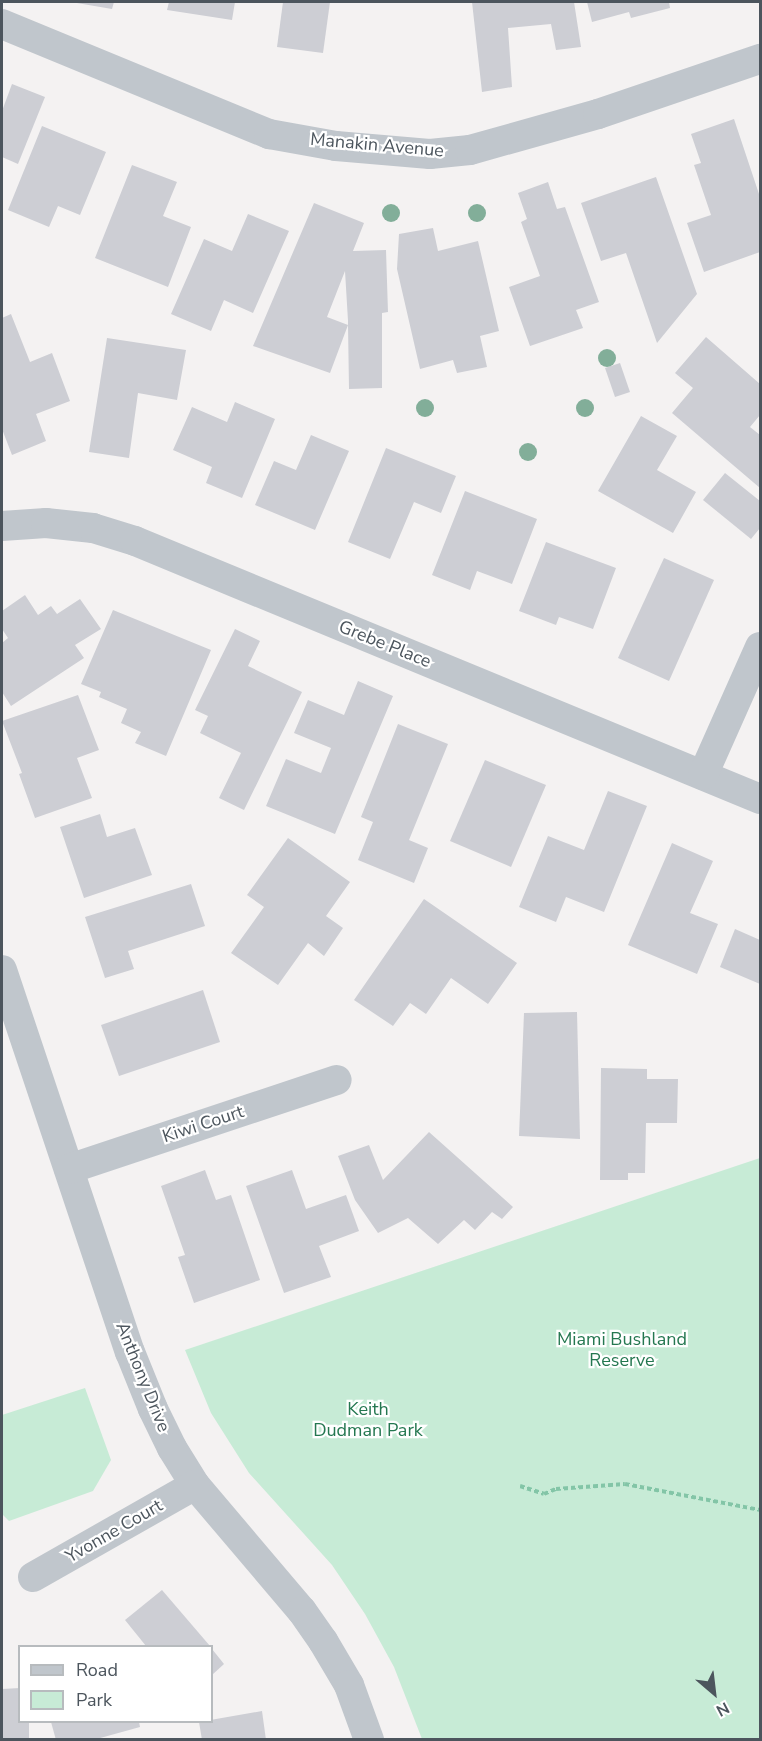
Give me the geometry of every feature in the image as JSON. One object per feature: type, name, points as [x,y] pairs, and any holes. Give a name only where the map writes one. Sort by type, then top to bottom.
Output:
[{"type":"street","name":"Manakin Avenue","points":[[2,24],[269,134],[336,146],[430,154],[470,150],[586,117],[760,59]]},
{"type":"street","name":"Grebe Place","points":[[2,526],[45,523],[93,528],[135,541],[760,799]]},
{"type":"street","points":[[703,776],[760,647]]},
{"type":"street","name":"Anthony Drive","points":[[2,970],[130,1352],[153,1409],[172,1448],[195,1485],[309,1621],[349,1684],[369,1740]]},
{"type":"street","name":"Kiwi Court","points":[[69,1169],[336,1080]]},
{"type":"street","name":"Yvonne Court","points":[[33,1577],[195,1485]]},
{"type":"path","points":[[520,1486],[544,1494],[556,1489],[625,1484],[760,1510]]},
{"type":"green space","points":[[760,1158],[760,1739],[422,1739],[394,1667],[365,1614],[332,1565],[249,1473],[211,1413],[185,1350]]},
{"type":"green space","points":[[85,1388],[111,1460],[93,1491],[9,1521],[2,1514],[2,1415]]},
{"type":"building","points":[[71,2],[114,2],[112,9]]},
{"type":"building","points":[[169,2],[235,2],[232,20],[167,10]]},
{"type":"building","points":[[283,2],[330,2],[323,53],[277,47]]},
{"type":"building","points":[[472,2],[574,2],[581,47],[556,50],[551,24],[508,28],[512,87],[482,92]]},
{"type":"building","points":[[587,2],[669,2],[670,8],[631,18],[629,12],[592,22]]},
{"type":"building","points":[[12,84],[45,97],[18,164],[2,157],[2,111]]},
{"type":"building","points":[[734,119],[760,197],[760,252],[704,272],[687,223],[711,215],[694,165],[701,163],[691,134]]},
{"type":"building","points":[[42,126],[106,152],[80,215],[58,206],[49,227],[8,210]]},
{"type":"building","points":[[132,165],[177,182],[163,216],[191,227],[168,287],[95,258]]},
{"type":"building","points":[[656,177],[697,294],[657,343],[626,253],[601,261],[581,203]]},
{"type":"building","points":[[548,182],[557,209],[565,207],[599,302],[576,310],[583,328],[530,346],[509,287],[540,276],[521,222],[527,219],[518,193]]},
{"type":"building","points":[[314,203],[364,223],[353,251],[386,250],[388,312],[382,313],[382,388],[349,389],[348,325],[330,373],[253,346]],"holes":[[[345,271],[348,321],[348,325],[327,317]]]},
{"type":"building","points":[[248,214],[289,231],[253,313],[224,300],[211,331],[171,314],[204,239],[232,251]]},
{"type":"building","points":[[433,228],[438,251],[478,241],[499,331],[480,336],[487,367],[457,373],[453,360],[420,369],[397,269],[399,234]]},
{"type":"building","points":[[11,314],[30,362],[52,353],[70,401],[36,414],[46,441],[12,455],[2,429],[2,318]]},
{"type":"building","points":[[706,337],[760,384],[760,415],[750,427],[760,435],[760,488],[672,413],[693,388],[675,373]]},
{"type":"building","points":[[107,338],[186,350],[177,400],[138,393],[129,458],[89,452]]},
{"type":"building","points":[[620,363],[630,392],[615,397],[605,368]]},
{"type":"building","points":[[235,402],[275,419],[242,498],[206,483],[212,467],[173,450],[192,407],[227,422]]},
{"type":"building","points":[[641,416],[677,436],[657,470],[696,492],[673,533],[598,491]]},
{"type":"building","points":[[311,435],[349,451],[315,530],[255,505],[274,461],[296,470]]},
{"type":"building","points":[[386,448],[456,476],[441,513],[414,502],[390,559],[348,542]]},
{"type":"building","points":[[725,473],[760,501],[760,528],[751,539],[703,500]]},
{"type":"building","points":[[465,491],[537,519],[512,584],[477,571],[470,590],[432,575]]},
{"type":"building","points":[[546,542],[616,568],[593,629],[559,617],[556,625],[519,611]]},
{"type":"building","points":[[664,558],[714,580],[669,681],[618,658]]},
{"type":"building","points":[[25,595],[38,615],[51,606],[57,614],[80,599],[101,629],[75,645],[84,658],[11,706],[2,692],[2,643],[8,638],[2,629],[2,611]]},
{"type":"building","points":[[113,610],[211,650],[166,756],[135,743],[141,732],[121,723],[127,709],[99,697],[101,692],[81,684]]},
{"type":"building","points":[[235,629],[260,641],[248,666],[302,692],[244,810],[219,798],[241,753],[200,733],[208,716],[195,710]]},
{"type":"building","points":[[358,681],[393,696],[335,834],[266,806],[286,759],[321,773],[331,748],[294,733],[308,700],[344,715]]},
{"type":"building","points":[[78,695],[99,750],[77,758],[92,798],[35,818],[19,774],[22,773],[2,721]]},
{"type":"building","points":[[398,724],[448,744],[409,840],[428,848],[414,883],[358,860],[373,822],[361,817]]},
{"type":"building","points":[[485,760],[546,785],[511,867],[450,841]]},
{"type":"building","points":[[608,791],[647,806],[604,912],[566,897],[556,922],[519,907],[548,836],[584,850]]},
{"type":"building","points":[[100,814],[107,837],[135,828],[152,875],[84,898],[60,827]]},
{"type":"building","points":[[288,838],[350,882],[326,916],[343,928],[324,956],[308,943],[278,985],[231,953],[264,907],[247,895]]},
{"type":"building","points":[[672,843],[713,861],[690,913],[718,924],[697,974],[628,945]]},
{"type":"building","points":[[191,884],[205,926],[128,951],[134,969],[105,978],[85,917]]},
{"type":"building","points":[[424,899],[517,963],[488,1004],[451,978],[426,1014],[410,1003],[393,1026],[354,1000]]},
{"type":"building","points":[[735,929],[760,940],[760,984],[720,967]]},
{"type":"building","points":[[203,990],[220,1042],[119,1076],[101,1025]]},
{"type":"building","points":[[577,1012],[580,1139],[519,1136],[524,1013]]},
{"type":"building","points":[[601,1068],[647,1069],[647,1079],[678,1079],[677,1123],[646,1123],[645,1173],[628,1173],[628,1180],[600,1180]]},
{"type":"building","points":[[429,1132],[513,1207],[502,1219],[492,1212],[475,1230],[464,1220],[438,1244],[408,1218],[378,1233],[355,1200],[338,1156],[369,1145],[383,1180]]},
{"type":"building","points":[[205,1170],[216,1200],[231,1195],[260,1280],[194,1303],[178,1257],[185,1255],[161,1186]]},
{"type":"building","points":[[292,1170],[306,1209],[346,1195],[359,1231],[319,1246],[331,1277],[284,1293],[246,1186]]},
{"type":"building","points":[[162,1590],[209,1645],[145,1645],[125,1620]]},
{"type":"building","points":[[213,1650],[224,1664],[213,1674]]},
{"type":"building","points":[[18,1688],[18,1723],[29,1723],[29,1740],[2,1740],[2,1689]]},
{"type":"building","points":[[262,1711],[266,1740],[202,1740],[199,1723],[213,1723],[213,1720]]},
{"type":"building","points":[[51,1723],[139,1723],[140,1727],[93,1740],[56,1740]]},
{"type":"park label","name":"Miami Bushland Reserve","points":[[622,1350]]},
{"type":"park label","name":"Keith Dudman Park","points":[[368,1420]]}]
